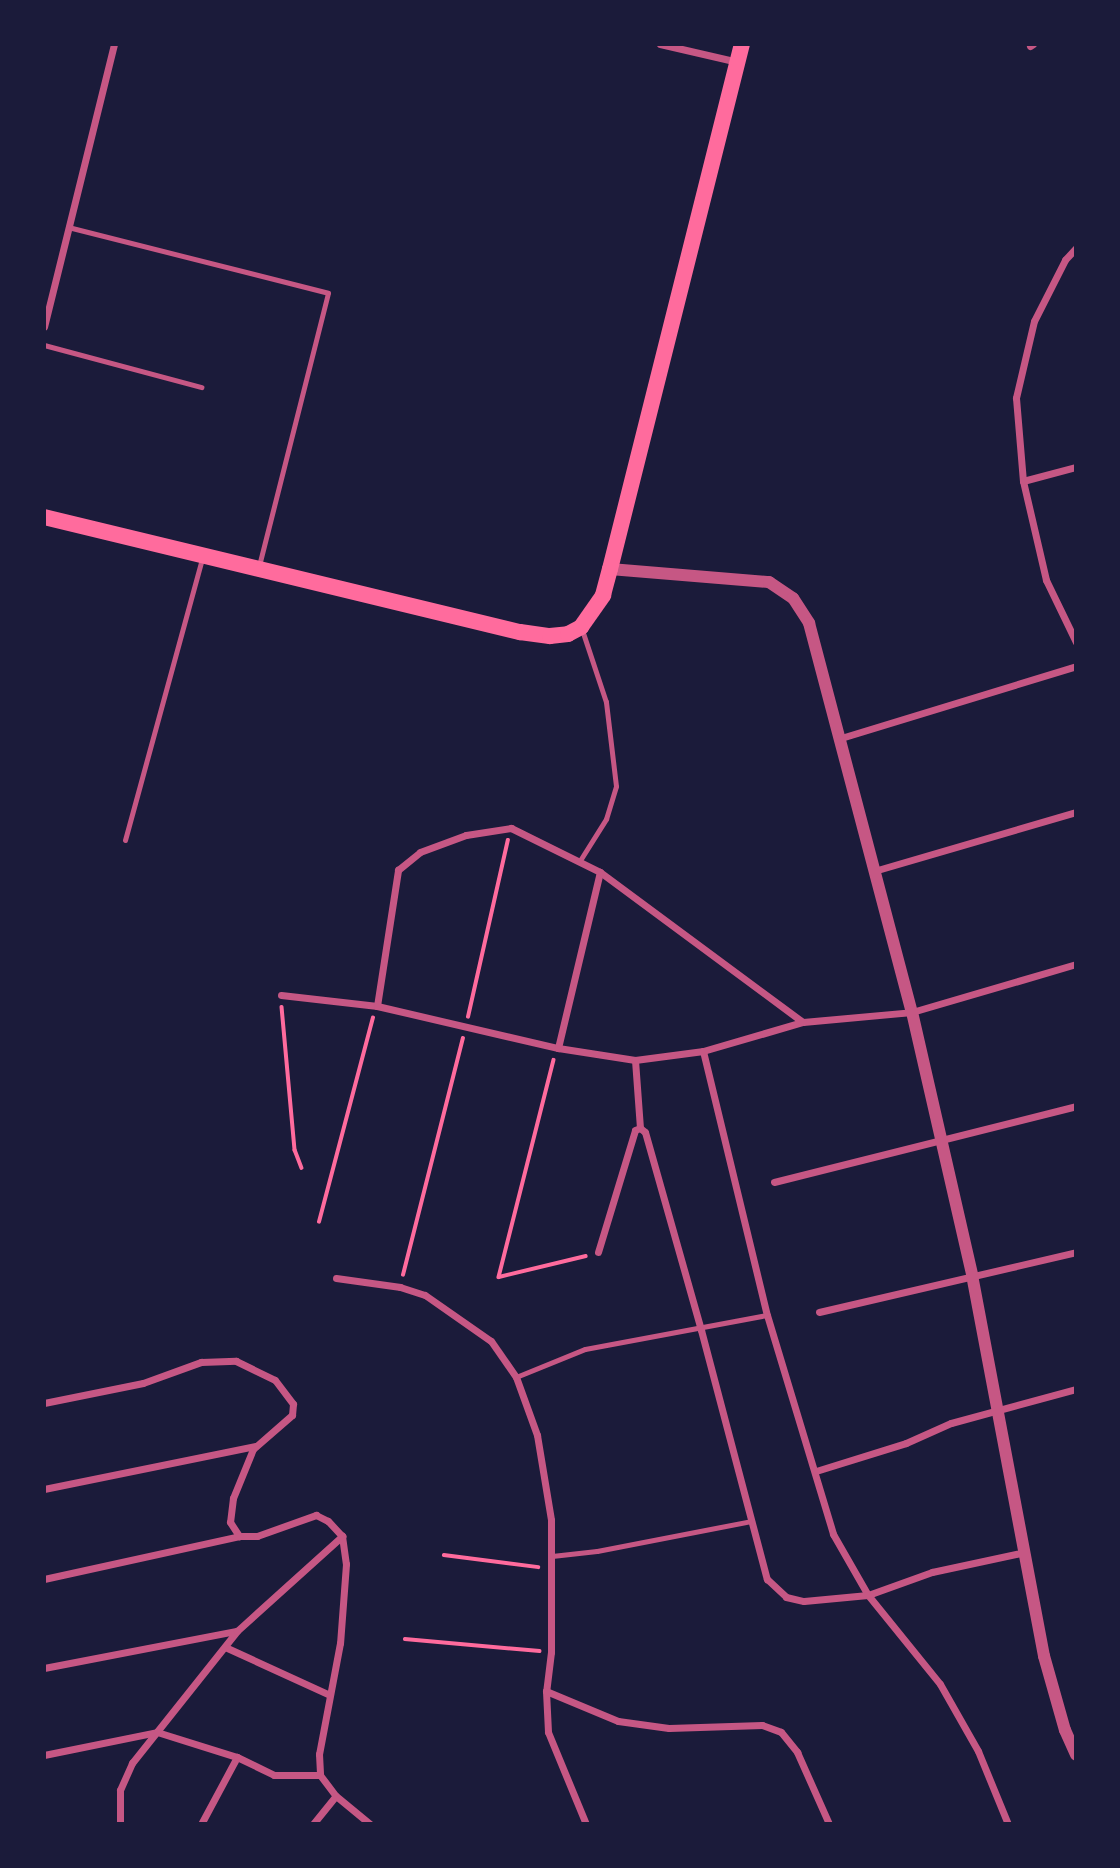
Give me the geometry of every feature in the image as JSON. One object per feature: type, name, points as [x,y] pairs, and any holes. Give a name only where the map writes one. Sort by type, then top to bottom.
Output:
[{"type":"main road","points":[[44,517],[520,632],[550,636],[568,634],[581,627],[603,595],[742,44]]},
{"type":"street","points":[[44,327],[114,44]]},
{"type":"street","points":[[660,44],[738,62]]},
{"type":"street","points":[[1076,248],[1065,260],[1034,321],[1016,398],[1023,481],[1046,580],[1076,642]]},
{"type":"street","points":[[1023,481],[1076,467]]},
{"type":"street","points":[[610,569],[769,582],[793,598],[809,623],[912,1012],[942,1139],[972,1275],[1044,1656],[1065,1730],[1076,1755]]},
{"type":"street","points":[[841,738],[1076,666]]},
{"type":"street","points":[[874,871],[1076,812]]},
{"type":"street","points":[[377,1006],[398,870],[420,852],[466,835],[511,828],[600,872],[803,1022]]},
{"type":"street","points":[[558,1048],[600,872]]},
{"type":"street","points":[[281,995],[377,1006],[466,1024],[558,1048],[635,1060],[703,1051],[803,1022],[912,1012],[1076,964]]},
{"type":"street","points":[[703,1051],[767,1315],[816,1471],[832,1534],[868,1595],[940,1684],[978,1751],[1008,1824]]},
{"type":"street","points":[[635,1060],[640,1128],[645,1132],[701,1330],[767,1579],[786,1597],[804,1601],[868,1595],[932,1572],[1026,1552]]},
{"type":"street","points":[[774,1182],[1076,1106]]},
{"type":"street","points":[[598,1252],[635,1130],[640,1128]]},
{"type":"street","points":[[819,1312],[1076,1252]]},
{"type":"street","points":[[336,1278],[400,1287],[425,1295],[491,1341],[516,1377],[537,1435],[551,1520],[551,1652],[546,1692],[548,1732],[586,1824]]},
{"type":"street","points":[[44,1404],[144,1383],[201,1362],[236,1361],[275,1380],[294,1409],[292,1415],[257,1446],[233,1498],[230,1522],[239,1536]]},
{"type":"street","points":[[816,1471],[996,1410],[1076,1389]]},
{"type":"street","points":[[44,1489],[257,1446]]},
{"type":"street","points":[[44,1579],[239,1536],[257,1536],[316,1515],[328,1521],[342,1536],[346,1563],[340,1643],[318,1754],[320,1776],[336,1796],[370,1824]]},
{"type":"street","points":[[120,1824],[120,1790],[132,1763],[237,1631],[342,1536]]},
{"type":"street","points":[[44,1668],[237,1631]]},
{"type":"street","points":[[225,1647],[330,1695]]},
{"type":"street","points":[[546,1692],[618,1721],[669,1728],[762,1725],[781,1732],[797,1752],[829,1824]]},
{"type":"street","points":[[44,1755],[158,1732],[237,1757],[274,1775],[320,1776]]},
{"type":"street","points":[[201,1824],[237,1757]]},
{"type":"street","points":[[313,1824],[336,1796]]},
{"type":"lane","points":[[68,227],[328,293],[258,568]]},
{"type":"lane","points":[[44,345],[201,387]]},
{"type":"lane","points":[[125,839],[202,555]]},
{"type":"lane","points":[[579,862],[606,819],[616,786],[606,702],[581,627]]},
{"type":"lane","points":[[516,1377],[585,1349],[701,1330],[767,1315]]},
{"type":"lane","points":[[552,1556],[597,1551],[753,1520]]},
{"type":"path","points":[[400,1287],[466,1024],[511,828]]},
{"type":"path","points":[[281,995],[295,1150],[302,1168]]},
{"type":"path","points":[[319,1222],[377,1006]]},
{"type":"path","points":[[558,1048],[499,1277],[598,1252]]},
{"type":"path","points":[[444,1555],[551,1568]]},
{"type":"path","points":[[405,1639],[551,1652]]}]
